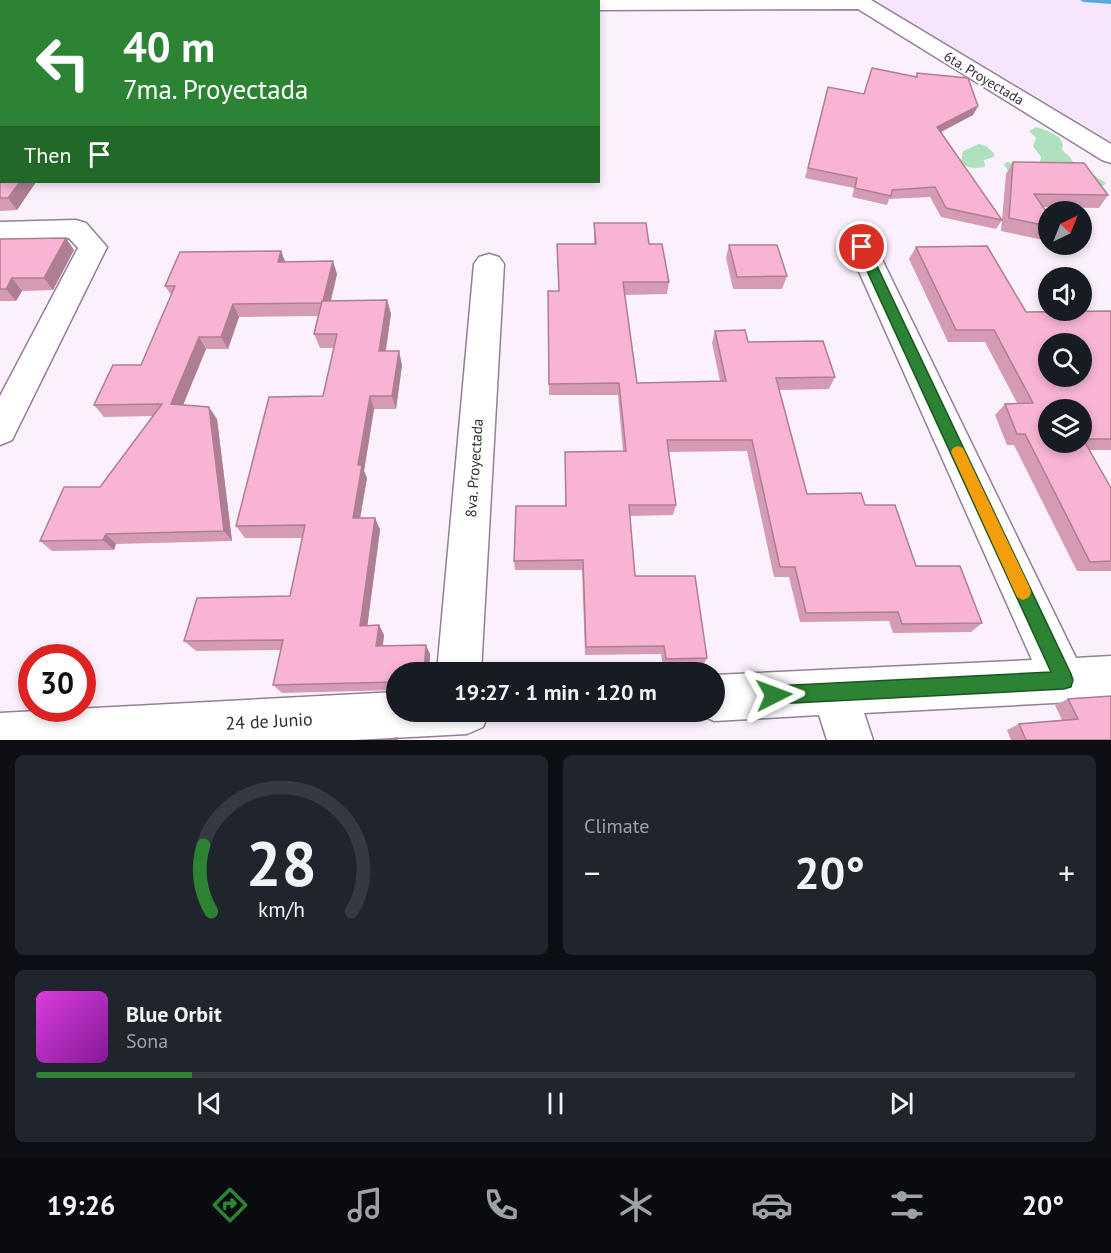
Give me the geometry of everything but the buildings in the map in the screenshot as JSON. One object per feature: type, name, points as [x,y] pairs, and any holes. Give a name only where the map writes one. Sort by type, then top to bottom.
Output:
[{"type":"street","points":[[600,4],[859,1]]},
{"type":"street","name":"6ta. Proyectada","points":[[859,1],[1111,155]]},
{"type":"street","points":[[0,231],[76,229],[93,247],[0,430]]},
{"type":"street","points":[[862,247],[1064,680]]},
{"type":"street","name":"8va. Proyectada","points":[[460,662],[489,264]]},
{"type":"street","points":[[725,697],[1111,678]]},
{"type":"street","points":[[834,692],[850,740]]},
{"type":"street","name":"24 de Junio","points":[[0,735],[386,715]]},
{"type":"shaded area","points":[[871,0],[1111,0],[1111,141],[985,66]]},
{"type":"green space","points":[[1036,127],[1059,137],[1063,144],[1062,150],[1072,161],[1106,183],[1103,186],[1090,182],[1010,173],[1004,165],[1006,162],[1039,166],[1041,157],[1033,146],[1036,138],[1029,131]]},
{"type":"green space","points":[[979,144],[986,146],[994,153],[994,157],[984,160],[985,167],[966,166],[961,161],[963,151]]},
{"type":"waterway","points":[[1084,0],[1111,2]]},
{"type":"slow traffic","points":[[958,452],[1023,592]]},
{"type":"route","points":[[774,695],[1064,680],[862,247]]}]
